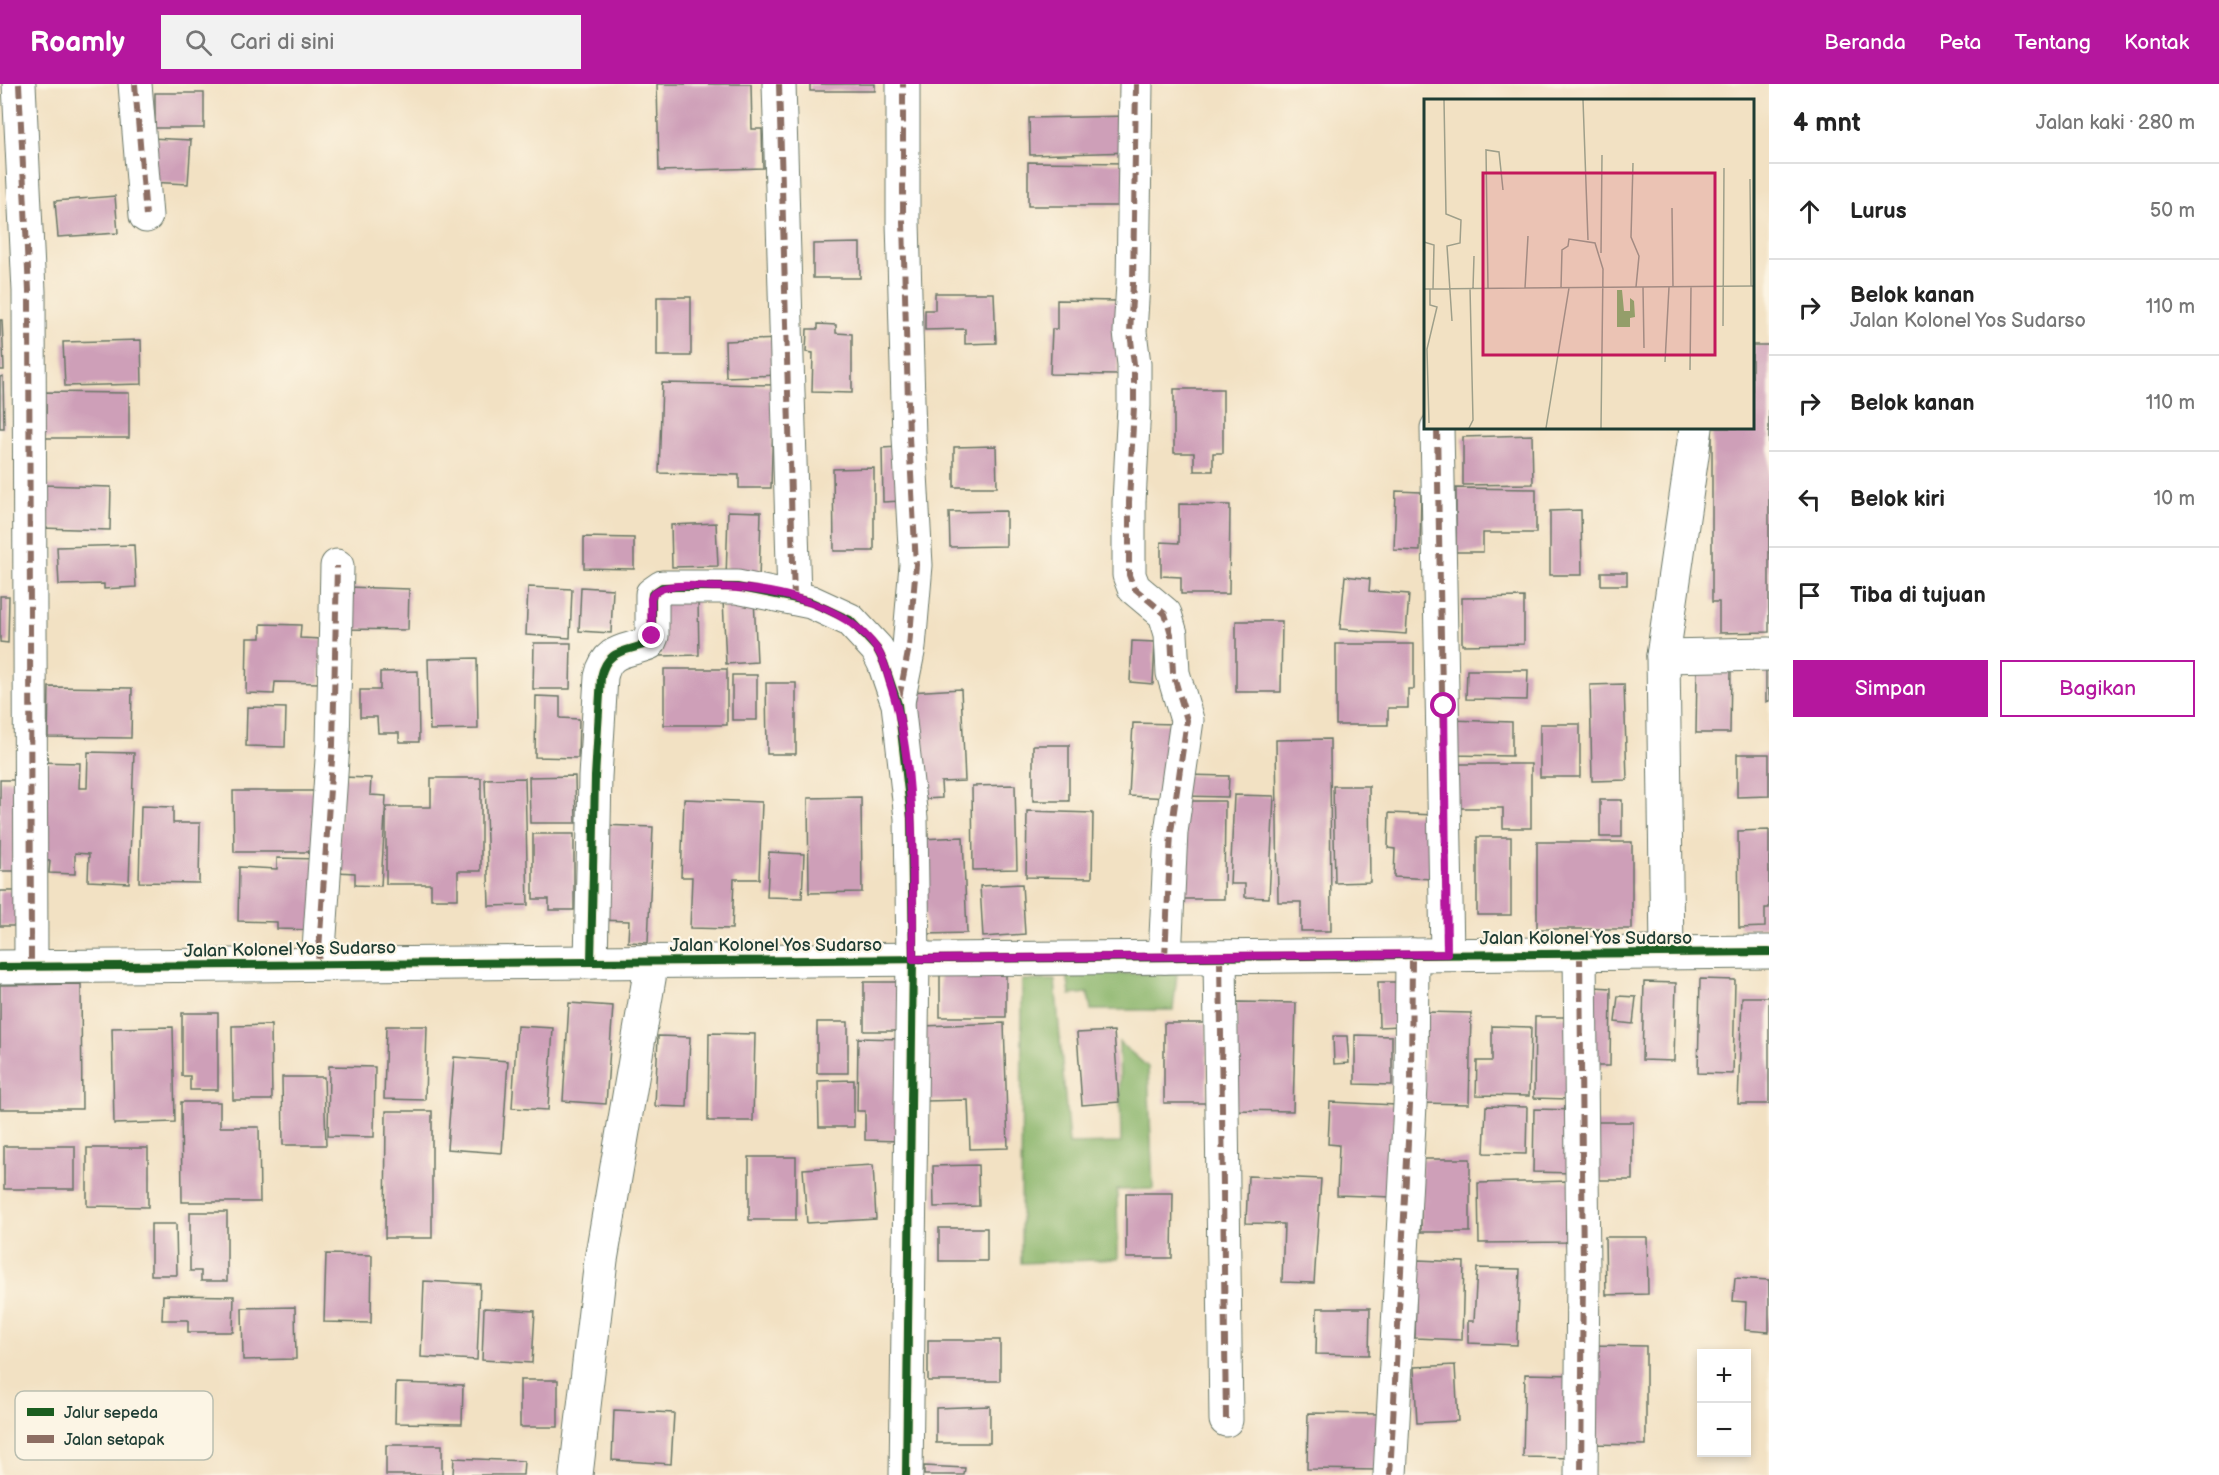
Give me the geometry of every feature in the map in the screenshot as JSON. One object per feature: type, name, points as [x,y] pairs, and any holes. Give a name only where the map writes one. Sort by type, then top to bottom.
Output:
[{"type":"street","points":[[16,967],[29,291],[19,84]]},
{"type":"street","points":[[135,84],[146,216]]},
{"type":"street","points":[[779,84],[794,598]]},
{"type":"street","points":[[898,704],[909,647],[916,565],[904,234],[903,84]]},
{"type":"street","points":[[1136,84],[1133,284],[1130,332],[1134,364],[1134,406],[1129,502],[1129,575],[1134,588],[1165,614],[1171,634],[1173,673],[1187,720],[1171,832],[1165,957]]},
{"type":"street","points":[[1437,429],[1447,954]]},
{"type":"street","points":[[1667,953],[1664,656],[1696,429]]},
{"type":"street","points":[[318,964],[333,745],[337,566]]},
{"type":"street","points":[[591,962],[595,777],[601,676],[606,663],[615,654],[649,643],[652,636],[652,594],[662,587],[737,587],[811,602],[850,620],[877,649],[898,704],[911,819],[913,959],[906,1475]]},
{"type":"street","points":[[1664,656],[1769,654]]},
{"type":"street","name":"Jalan Kolonel Yos Sudarso","points":[[16,967],[1769,952]]},
{"type":"street","points":[[1580,953],[1583,1273],[1581,1475]]},
{"type":"street","points":[[1390,1475],[1411,1086],[1412,955]]},
{"type":"street","points":[[1220,957],[1226,1420]]},
{"type":"street","points":[[576,1475],[601,1260],[652,961]]},
{"type":"green space","points":[[1067,973],[1177,974],[1173,1010],[1091,1010],[1088,993],[1070,995]]},
{"type":"green space","points":[[1022,980],[1055,980],[1069,1144],[1121,1143],[1119,1042],[1148,1067],[1153,1189],[1117,1190],[1118,1259],[1021,1263]]},
{"type":"building","points":[[657,84],[751,84],[752,129],[762,129],[763,168],[659,171]]},
{"type":"building","points":[[810,84],[875,84],[875,91],[810,91]]},
{"type":"building","points":[[155,93],[204,93],[204,128],[155,128]]},
{"type":"building","points":[[1132,116],[1132,152],[1030,155],[1029,118]]},
{"type":"building","points":[[150,138],[191,140],[188,184],[148,182]]},
{"type":"building","points":[[1028,162],[1130,163],[1129,206],[1028,206]]},
{"type":"building","points":[[115,196],[118,233],[58,237],[55,201]]},
{"type":"building","points":[[860,243],[860,278],[813,278],[813,244]]},
{"type":"building","points":[[935,293],[994,293],[996,343],[965,344],[965,329],[925,330],[925,310],[935,310]]},
{"type":"building","points":[[657,297],[691,297],[691,356],[657,356]]},
{"type":"building","points":[[1057,300],[1119,301],[1118,375],[1050,374],[1052,329],[1057,329]]},
{"type":"building","points":[[0,320],[2,320],[4,370],[0,370]]},
{"type":"building","points":[[818,324],[836,325],[836,333],[852,334],[852,393],[812,392],[813,353],[806,352],[807,329],[818,329]]},
{"type":"building","points":[[779,339],[780,375],[726,377],[725,341]]},
{"type":"building","points":[[141,340],[142,384],[65,386],[63,342]]},
{"type":"building","points":[[1754,345],[1769,345],[1769,632],[1719,633],[1719,602],[1712,602],[1712,429],[1754,429]]},
{"type":"building","points":[[3,376],[4,428],[0,428],[0,377]]},
{"type":"building","points":[[662,383],[774,385],[771,488],[739,488],[739,475],[659,473]]},
{"type":"building","points":[[1174,389],[1223,389],[1223,453],[1213,453],[1213,471],[1194,471],[1194,453],[1174,453]]},
{"type":"building","points":[[40,392],[129,393],[129,438],[40,438]]},
{"type":"building","points":[[1532,435],[1533,484],[1463,485],[1463,437]]},
{"type":"building","points":[[996,446],[997,487],[954,487],[954,447]]},
{"type":"building","points":[[899,447],[901,501],[883,502],[882,448]]},
{"type":"building","points":[[874,468],[874,551],[834,551],[833,469]]},
{"type":"building","points":[[41,485],[111,487],[110,530],[41,528]]},
{"type":"building","points":[[1456,488],[1536,489],[1536,533],[1483,533],[1483,552],[1456,552]]},
{"type":"building","points":[[1396,491],[1421,492],[1420,551],[1394,550]]},
{"type":"building","points":[[1179,504],[1230,505],[1229,594],[1181,594],[1181,577],[1161,576],[1161,542],[1179,543]]},
{"type":"building","points":[[1581,510],[1582,575],[1550,575],[1550,511]]},
{"type":"building","points":[[728,511],[761,512],[759,580],[726,579]]},
{"type":"building","points":[[1006,511],[1006,546],[950,547],[949,512]]},
{"type":"building","points":[[716,523],[718,566],[672,567],[671,525]]},
{"type":"building","points":[[584,537],[634,538],[634,569],[584,568]]},
{"type":"building","points":[[134,545],[136,587],[104,589],[104,584],[59,585],[57,547]]},
{"type":"building","points":[[1601,572],[1627,572],[1627,585],[1601,585]]},
{"type":"building","points":[[1345,576],[1370,579],[1369,591],[1409,594],[1406,634],[1340,629]]},
{"type":"building","points":[[347,587],[409,589],[408,630],[346,629]]},
{"type":"building","points":[[528,587],[572,589],[570,638],[526,635]]},
{"type":"building","points":[[581,587],[613,589],[611,633],[579,631]]},
{"type":"building","points":[[0,596],[9,596],[8,643],[0,642]]},
{"type":"building","points":[[1524,597],[1524,644],[1462,645],[1462,598]]},
{"type":"building","points":[[754,598],[757,662],[726,664],[723,600]]},
{"type":"building","points":[[698,600],[699,655],[661,656],[659,601]]},
{"type":"building","points":[[1236,621],[1282,621],[1281,692],[1236,692]]},
{"type":"building","points":[[261,624],[301,625],[300,638],[322,639],[320,683],[275,682],[274,694],[246,693],[247,638],[261,638]]},
{"type":"building","points":[[1132,641],[1155,642],[1153,684],[1130,682]]},
{"type":"building","points":[[534,643],[571,643],[570,689],[533,689]]},
{"type":"building","points":[[1336,644],[1414,644],[1414,689],[1408,689],[1408,708],[1388,708],[1388,725],[1336,725]]},
{"type":"building","points":[[477,658],[478,729],[430,730],[428,659]]},
{"type":"building","points":[[1766,664],[1769,664],[1769,701],[1766,702]]},
{"type":"building","points":[[664,669],[727,669],[727,725],[664,725]]},
{"type":"building","points":[[1697,669],[1731,670],[1730,733],[1696,733]]},
{"type":"building","points":[[1467,670],[1528,670],[1527,700],[1466,699]]},
{"type":"building","points":[[418,671],[419,742],[399,742],[399,733],[378,733],[377,717],[360,717],[360,690],[380,690],[380,672]]},
{"type":"building","points":[[732,675],[757,675],[757,720],[732,720]]},
{"type":"building","points":[[766,683],[796,683],[796,754],[767,754]]},
{"type":"building","points":[[1624,684],[1627,780],[1592,781],[1590,685]]},
{"type":"building","points":[[49,687],[132,688],[131,738],[48,737]]},
{"type":"building","points":[[961,689],[965,781],[941,782],[942,798],[924,799],[909,692]]},
{"type":"building","points":[[536,696],[560,697],[560,718],[579,719],[578,758],[535,757]]},
{"type":"building","points":[[247,707],[286,708],[285,747],[246,746]]},
{"type":"building","points":[[1450,720],[1512,722],[1512,756],[1450,755]]},
{"type":"building","points":[[1133,723],[1175,724],[1171,798],[1129,796]]},
{"type":"building","points":[[1540,724],[1580,724],[1580,777],[1540,777]]},
{"type":"building","points":[[1330,739],[1331,931],[1301,931],[1301,902],[1278,902],[1276,740]]},
{"type":"building","points":[[1033,745],[1069,745],[1069,801],[1033,801]]},
{"type":"building","points":[[88,752],[134,753],[129,883],[88,881],[89,854],[75,853],[75,874],[49,873],[50,861],[32,860],[36,762],[80,763],[79,788],[87,788]]},
{"type":"building","points":[[1737,754],[1769,754],[1769,796],[1737,797]]},
{"type":"building","points":[[1450,764],[1531,764],[1531,828],[1503,828],[1503,808],[1450,808]]},
{"type":"building","points":[[1185,775],[1229,776],[1228,797],[1184,796]]},
{"type":"building","points":[[575,776],[576,823],[530,823],[529,777]]},
{"type":"building","points":[[342,777],[371,778],[370,795],[386,796],[381,886],[355,885],[355,873],[337,872]]},
{"type":"building","points":[[431,778],[481,778],[481,871],[458,871],[458,899],[431,899],[431,884],[386,884],[386,807],[431,807]]},
{"type":"building","points":[[525,778],[528,905],[489,906],[485,779]]},
{"type":"building","points":[[0,780],[20,780],[20,871],[0,871]]},
{"type":"building","points":[[1015,785],[1017,869],[973,870],[972,786]]},
{"type":"building","points":[[1333,786],[1369,786],[1370,882],[1335,883]]},
{"type":"building","points":[[233,791],[322,791],[323,852],[234,852]]},
{"type":"building","points":[[1234,795],[1274,796],[1269,898],[1245,897],[1245,884],[1230,884]]},
{"type":"building","points":[[861,797],[862,892],[809,893],[808,798]]},
{"type":"building","points":[[684,799],[762,802],[759,879],[734,879],[732,929],[690,928],[692,877],[681,877]]},
{"type":"building","points":[[1600,800],[1622,800],[1622,837],[1600,837]]},
{"type":"building","points":[[1177,801],[1225,801],[1224,899],[1176,899]]},
{"type":"building","points":[[141,806],[173,807],[173,823],[200,823],[199,883],[139,882]]},
{"type":"building","points":[[1027,811],[1093,813],[1092,878],[1026,877]]},
{"type":"building","points":[[1389,813],[1434,815],[1432,879],[1394,877],[1395,849],[1388,848]]},
{"type":"building","points":[[601,825],[653,827],[648,943],[628,942],[629,921],[596,920]]},
{"type":"building","points":[[1769,830],[1769,908],[1765,908],[1765,927],[1739,928],[1738,831]]},
{"type":"building","points":[[533,834],[574,834],[574,910],[549,910],[549,899],[533,899]]},
{"type":"building","points":[[963,837],[967,933],[926,934],[922,839]]},
{"type":"building","points":[[1477,837],[1511,837],[1511,915],[1477,915]]},
{"type":"building","points":[[1537,842],[1632,842],[1632,929],[1537,929]]},
{"type":"building","points":[[769,852],[804,854],[802,898],[767,897]]},
{"type":"building","points":[[277,858],[319,859],[318,930],[277,929],[277,922],[238,921],[239,867],[277,869]]},
{"type":"building","points":[[1022,884],[1025,934],[983,937],[980,886]]},
{"type":"building","points":[[0,891],[23,891],[23,926],[0,926]]},
{"type":"building","points":[[940,971],[1006,971],[1006,1017],[940,1017]]},
{"type":"building","points":[[1700,979],[1735,980],[1733,1074],[1698,1073]]},
{"type":"building","points":[[864,982],[901,982],[901,1031],[864,1031]]},
{"type":"building","points":[[1378,982],[1399,982],[1400,1026],[1379,1027]]},
{"type":"building","points":[[1644,982],[1676,983],[1674,1061],[1642,1060]]},
{"type":"building","points":[[81,984],[82,1109],[0,1109],[0,985]]},
{"type":"building","points":[[1594,987],[1611,988],[1610,1066],[1593,1066]]},
{"type":"building","points":[[1618,996],[1636,997],[1633,1024],[1615,1022]]},
{"type":"building","points":[[1742,997],[1769,997],[1769,1104],[1738,1104]]},
{"type":"building","points":[[1237,1002],[1296,1003],[1293,1111],[1234,1110]]},
{"type":"building","points":[[569,1003],[613,1006],[606,1104],[563,1101]]},
{"type":"building","points":[[1425,1012],[1471,1013],[1469,1104],[1422,1103]]},
{"type":"building","points":[[182,1013],[218,1013],[218,1090],[190,1090],[190,1076],[182,1076]]},
{"type":"building","points":[[1535,1017],[1570,1017],[1568,1099],[1534,1098]]},
{"type":"building","points":[[817,1022],[848,1022],[848,1073],[817,1073]]},
{"type":"building","points":[[1004,1023],[1008,1148],[970,1149],[968,1100],[925,1101],[923,1026]]},
{"type":"building","points":[[1164,1023],[1207,1023],[1207,1103],[1164,1103]]},
{"type":"building","points":[[271,1025],[272,1100],[233,1100],[232,1026]]},
{"type":"building","points":[[386,1026],[427,1026],[425,1100],[384,1099]]},
{"type":"building","points":[[517,1026],[553,1028],[548,1110],[512,1108]]},
{"type":"building","points":[[1492,1026],[1531,1027],[1529,1096],[1476,1095],[1477,1061],[1492,1061]]},
{"type":"building","points":[[173,1027],[175,1122],[114,1124],[112,1028]]},
{"type":"building","points":[[1114,1031],[1119,1102],[1082,1105],[1077,1033]]},
{"type":"building","points":[[709,1033],[755,1034],[753,1121],[708,1121]]},
{"type":"building","points":[[1355,1035],[1392,1036],[1392,1085],[1355,1084]]},
{"type":"building","points":[[658,1036],[690,1037],[687,1107],[655,1106]]},
{"type":"building","points":[[1333,1036],[1347,1036],[1349,1063],[1334,1064]]},
{"type":"building","points":[[858,1038],[901,1039],[899,1141],[865,1140],[865,1111],[857,1111]]},
{"type":"building","points":[[454,1057],[508,1061],[502,1153],[447,1149]]},
{"type":"building","points":[[329,1066],[375,1067],[374,1137],[328,1136]]},
{"type":"building","points":[[282,1077],[324,1077],[326,1145],[283,1145]]},
{"type":"building","points":[[854,1080],[854,1127],[819,1127],[818,1081]]},
{"type":"building","points":[[181,1102],[220,1102],[220,1127],[259,1127],[260,1202],[182,1202]]},
{"type":"building","points":[[1330,1102],[1396,1105],[1392,1197],[1337,1195],[1339,1145],[1328,1144]]},
{"type":"building","points":[[1486,1106],[1527,1107],[1526,1154],[1484,1153]]},
{"type":"building","points":[[1534,1109],[1577,1110],[1575,1173],[1533,1172]]},
{"type":"building","points":[[386,1111],[432,1111],[432,1238],[385,1238]]},
{"type":"building","points":[[1592,1122],[1633,1122],[1633,1180],[1591,1180]]},
{"type":"building","points":[[4,1146],[75,1146],[75,1189],[4,1189]]},
{"type":"building","points":[[87,1148],[148,1148],[148,1207],[87,1206]]},
{"type":"building","points":[[749,1157],[796,1157],[796,1220],[749,1220]]},
{"type":"building","points":[[1421,1159],[1470,1159],[1470,1232],[1421,1232]]},
{"type":"building","points":[[873,1165],[876,1219],[807,1223],[803,1169]]},
{"type":"building","points":[[978,1165],[979,1206],[934,1207],[933,1166]]},
{"type":"building","points":[[1248,1176],[1321,1179],[1314,1283],[1282,1282],[1284,1224],[1246,1223]]},
{"type":"building","points":[[1572,1181],[1573,1242],[1479,1243],[1478,1183]]},
{"type":"building","points":[[1126,1193],[1173,1193],[1172,1258],[1126,1258]]},
{"type":"building","points":[[190,1212],[227,1212],[227,1281],[201,1281],[201,1271],[190,1271]]},
{"type":"building","points":[[151,1224],[176,1224],[177,1275],[151,1275]]},
{"type":"building","points":[[939,1228],[987,1228],[987,1261],[939,1261]]},
{"type":"building","points":[[1605,1237],[1647,1237],[1648,1294],[1606,1295]]},
{"type":"building","points":[[326,1254],[372,1255],[371,1323],[324,1322]]},
{"type":"building","points":[[1417,1260],[1464,1262],[1462,1340],[1415,1338]]},
{"type":"building","points":[[1477,1268],[1520,1269],[1517,1345],[1468,1343],[1468,1321],[1474,1321]]},
{"type":"building","points":[[1735,1278],[1769,1280],[1769,1332],[1745,1330],[1746,1302],[1733,1301]]},
{"type":"building","points":[[424,1281],[480,1284],[477,1360],[421,1357]]},
{"type":"building","points":[[163,1295],[234,1296],[233,1332],[188,1332],[188,1320],[162,1320]]},
{"type":"building","points":[[295,1307],[296,1359],[243,1360],[242,1308]]},
{"type":"building","points":[[484,1308],[535,1311],[532,1363],[482,1360]]},
{"type":"building","points":[[1317,1308],[1370,1308],[1369,1355],[1316,1354]]},
{"type":"building","points":[[928,1340],[1000,1340],[1000,1381],[928,1381]]},
{"type":"building","points":[[1587,1345],[1646,1346],[1646,1445],[1587,1444]]},
{"type":"building","points":[[1455,1365],[1458,1421],[1417,1423],[1414,1367]]},
{"type":"building","points":[[1525,1374],[1575,1375],[1573,1458],[1523,1457]]},
{"type":"building","points":[[520,1380],[558,1380],[558,1427],[520,1427]]},
{"type":"building","points":[[396,1383],[463,1385],[462,1424],[395,1423]]},
{"type":"building","points":[[990,1406],[990,1443],[936,1443],[936,1408]]},
{"type":"building","points":[[614,1410],[674,1413],[671,1464],[612,1460]]},
{"type":"building","points":[[1308,1413],[1379,1414],[1379,1470],[1307,1469]]},
{"type":"building","points":[[386,1445],[442,1445],[442,1475],[386,1475]]},
{"type":"building","points":[[454,1458],[524,1461],[523,1475],[453,1475]]},
{"type":"building","points":[[924,1466],[965,1468],[964,1475],[924,1475]]},
{"type":"marked path","points":[[19,84],[29,291],[31,967]]},
{"type":"marked path","points":[[135,84],[146,216]]},
{"type":"marked path","points":[[779,84],[794,598]]},
{"type":"marked path","points":[[899,698],[909,647],[916,565],[909,437],[903,222],[903,84]]},
{"type":"marked path","points":[[1136,84],[1133,284],[1130,332],[1134,364],[1134,406],[1129,502],[1129,575],[1134,588],[1165,614],[1171,634],[1173,673],[1187,720],[1171,832],[1165,957]]},
{"type":"marked path","points":[[1437,429],[1447,954]]},
{"type":"marked path","points":[[318,964],[333,745],[337,566]]},
{"type":"marked path","points":[[1580,953],[1583,1273],[1581,1475]]},
{"type":"marked path","points":[[1390,1475],[1411,1086],[1412,955]]},
{"type":"marked path","points":[[1220,957],[1226,1420]]},
{"type":"cycle path","points":[[591,962],[595,777],[601,677],[604,668],[613,656],[649,643],[652,636],[652,594],[662,587],[737,587],[811,602],[850,620],[877,649],[898,704],[911,818],[913,959],[906,1475]]},
{"type":"cycle path","points":[[0,967],[1769,952]]},
{"type":"route","points":[[652,636],[651,599],[656,590],[662,587],[679,586],[737,587],[811,602],[850,620],[877,649],[898,704],[903,740],[911,819],[913,959],[1447,954],[1444,706]]}]
